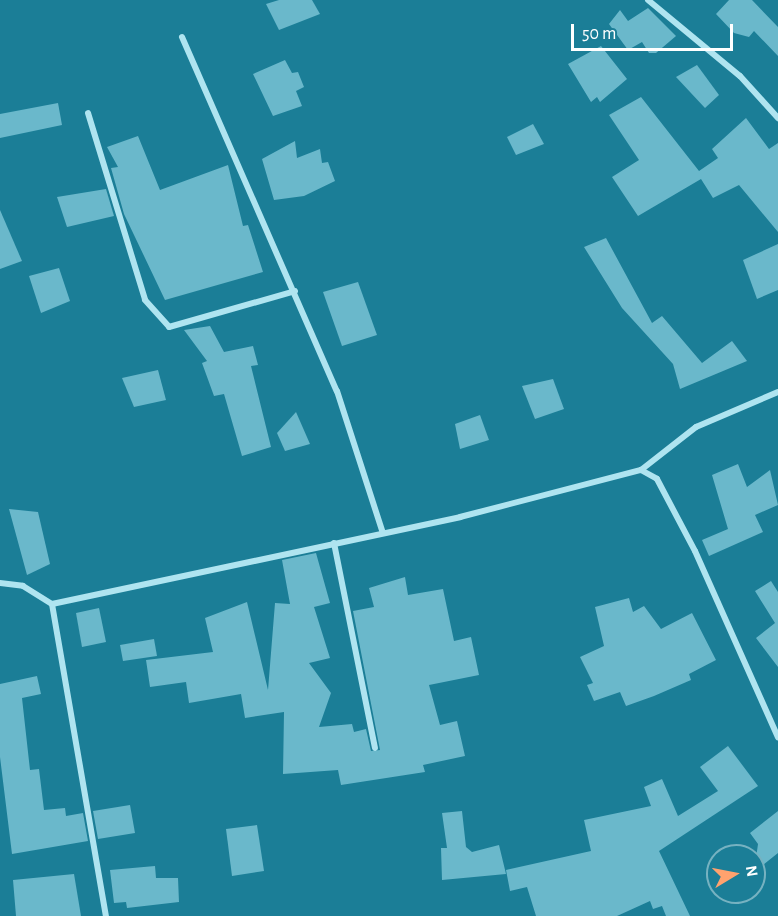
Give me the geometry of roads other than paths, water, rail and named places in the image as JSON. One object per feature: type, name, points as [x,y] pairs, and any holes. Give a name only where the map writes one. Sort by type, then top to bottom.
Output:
[{"type":"street","points":[[648,0],[740,76],[778,118]]},
{"type":"street","points":[[182,37],[337,391],[383,533]]},
{"type":"street","points":[[88,113],[145,300],[169,327],[295,291]]},
{"type":"street","points":[[0,583],[23,586],[52,604],[383,533],[640,470],[696,427],[778,392]]},
{"type":"street","points":[[640,470],[657,479],[695,551],[778,737]]},
{"type":"street","points":[[334,543],[375,748]]},
{"type":"street","points":[[52,604],[106,916]]}]
